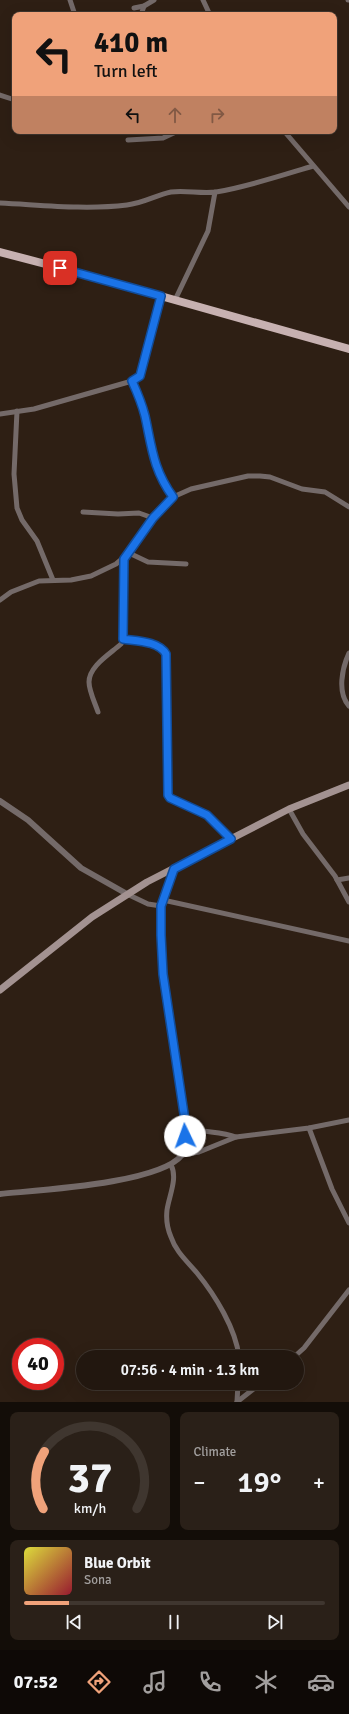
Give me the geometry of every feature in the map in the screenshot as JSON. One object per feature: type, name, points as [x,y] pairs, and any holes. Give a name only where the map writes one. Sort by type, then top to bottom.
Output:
[{"type":"main road","points":[[0,252],[349,349]]},
{"type":"main road","points":[[0,990],[92,917],[127,894],[289,809],[349,785]]},
{"type":"street","points":[[70,0],[74,12]]},
{"type":"street","points":[[134,8],[144,6],[154,0]]},
{"type":"street","points":[[203,0],[209,12]]},
{"type":"street","points":[[142,12],[144,6]]},
{"type":"street","points":[[0,95],[12,99]]},
{"type":"street","points":[[128,140],[162,138],[171,134]]},
{"type":"street","points":[[287,134],[349,207]]},
{"type":"street","points":[[0,203],[107,207],[143,202],[164,193],[215,192],[314,166]]},
{"type":"street","points":[[175,300],[208,231],[215,192]]},
{"type":"street","points":[[0,414],[34,409],[132,381],[140,376],[161,296]]},
{"type":"street","points":[[132,381],[143,409],[156,468],[162,482],[173,497]]},
{"type":"street","points":[[17,411],[14,474],[17,508],[22,520],[38,540],[53,580]]},
{"type":"street","points":[[0,600],[11,592],[38,581],[71,580],[91,576],[124,559],[153,518],[173,497],[181,492],[191,489],[248,476],[270,477],[302,488],[325,492],[349,507]]},
{"type":"street","points":[[83,512],[118,514],[139,513],[153,518]]},
{"type":"street","points":[[129,553],[138,559],[148,562],[186,564]]},
{"type":"street","points":[[98,712],[89,683],[91,671],[121,644],[123,639],[124,559]]},
{"type":"street","points":[[123,639],[152,644],[164,650],[166,654],[168,795],[170,798],[207,815],[231,839]]},
{"type":"street","points":[[349,653],[343,674],[342,693],[343,698],[349,706]]},
{"type":"street","points":[[0,801],[28,820],[81,868],[148,904],[161,906]]},
{"type":"street","points":[[289,809],[303,834],[337,880],[349,902]]},
{"type":"street","points":[[0,1194],[94,1186],[171,1165],[178,1161],[182,1155],[186,1127],[163,974],[161,935],[161,906],[174,869]]},
{"type":"street","points":[[337,880],[349,878]]},
{"type":"street","points":[[163,900],[349,941]]},
{"type":"street","points":[[182,1155],[199,1152],[236,1137],[309,1128],[349,1120]]},
{"type":"street","points":[[186,1127],[200,1131],[224,1132],[236,1137]]},
{"type":"street","points":[[309,1128],[332,1189],[349,1223]]},
{"type":"street","points":[[171,1165],[174,1173],[166,1211],[166,1221],[170,1235],[176,1250],[198,1274],[227,1320],[238,1350]]},
{"type":"street","points":[[302,1350],[349,1290]]},
{"type":"street","points":[[237,1402],[238,1390]]},
{"type":"street","points":[[237,1402],[252,1390]]},
{"type":"route","points":[[60,268],[161,296],[143,368],[140,376],[132,381],[145,416],[156,468],[162,482],[173,497],[153,518],[124,559],[123,639],[159,646],[166,654],[168,795],[170,798],[199,810],[207,815],[231,839],[174,869],[161,906],[163,974],[186,1127],[185,1136]]}]
